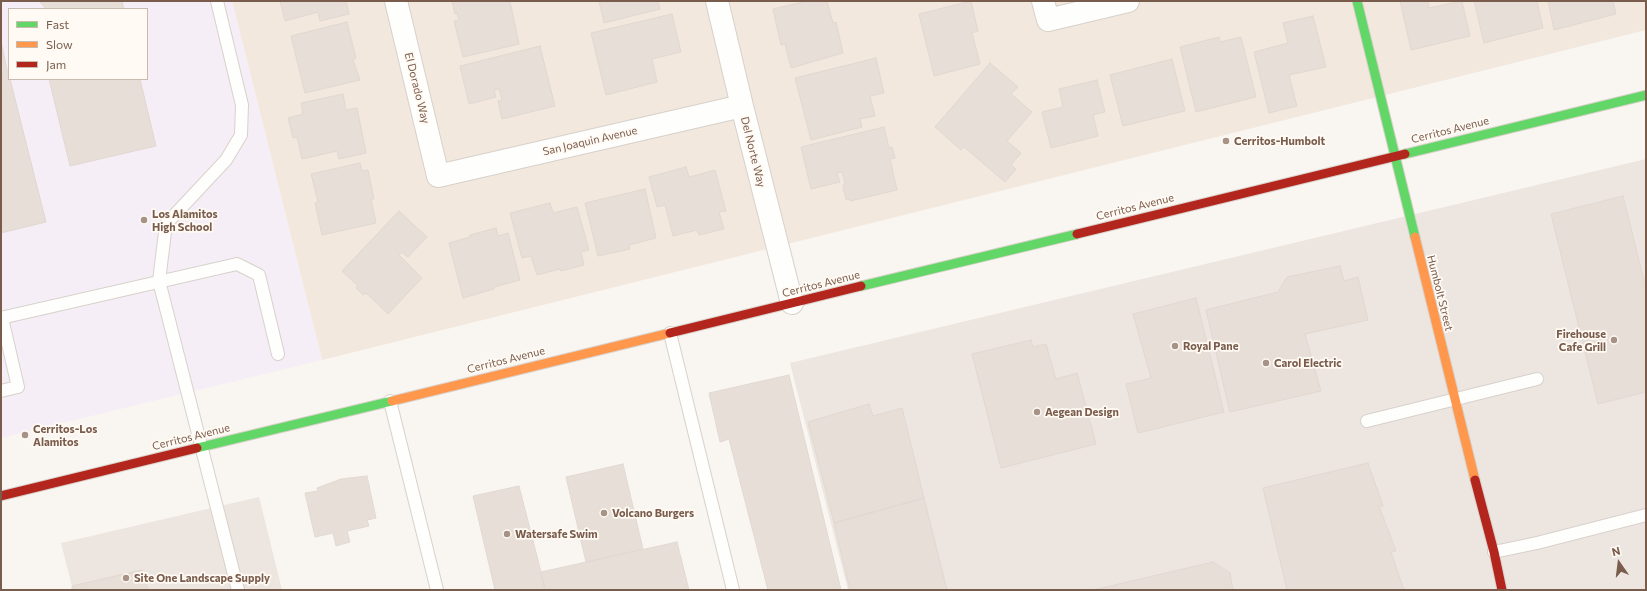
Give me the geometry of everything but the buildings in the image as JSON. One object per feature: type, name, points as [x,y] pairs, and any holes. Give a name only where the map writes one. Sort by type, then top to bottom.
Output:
[{"type":"main road","name":"Humbolt Street","points":[[1357,1],[1454,399],[1494,552],[1502,590]]},
{"type":"main road","name":"Cerritos Avenue","points":[[1,496],[1646,95]]},
{"type":"street","name":"El Dorado Way","points":[[396,1],[438,176]]},
{"type":"street","name":"Del Norte Way","points":[[717,1],[792,303]]},
{"type":"street","points":[[1046,11],[1128,1]]},
{"type":"street","name":"San Joaquin Avenue","points":[[438,176],[742,106]]},
{"type":"lane","points":[[218,1],[242,105],[241,135],[226,160],[166,224],[159,281],[238,590]]},
{"type":"lane","points":[[1,391],[18,387],[2,318],[237,264],[259,275],[278,354]]},
{"type":"lane","points":[[670,333],[733,590]]},
{"type":"lane","points":[[1368,421],[1537,379]]},
{"type":"lane","points":[[390,401],[437,590]]},
{"type":"lane","points":[[1494,552],[1537,544],[1646,515]]},
{"type":"shaded area","name":"Los Alamitos High School","points":[[1,1],[232,1],[322,360],[1,438]]},
{"type":"shaded area","points":[[232,1],[1646,1],[1646,30],[322,360]]},
{"type":"shaded area","points":[[1646,159],[1646,590],[848,590],[790,363]]},
{"type":"shaded area","points":[[259,497],[282,590],[73,590],[61,543]]},
{"type":"traffic: fast","points":[[1357,1],[1415,237]]},
{"type":"traffic: fast","points":[[1405,154],[1646,95]]},
{"type":"traffic: fast","points":[[861,286],[1077,234]]},
{"type":"traffic: fast","points":[[197,448],[392,401]]},
{"type":"traffic: slow","points":[[1415,237],[1475,480]]},
{"type":"traffic: slow","points":[[392,401],[670,333]]},
{"type":"traffic: jam","points":[[1077,234],[1405,154]]},
{"type":"traffic: jam","points":[[670,333],[861,286]]},
{"type":"traffic: jam","points":[[1,496],[197,448]]},
{"type":"traffic: jam","points":[[1475,480],[1494,552],[1502,590]]},
{"type":"place","name":"Cerritos-Humbolt","points":[[1226,141]]},
{"type":"place","name":"Los Alamitos High School","points":[[144,220]]},
{"type":"place","name":"Firehouse Cafe Grill","points":[[1614,340]]},
{"type":"place","name":"Royal Pane","points":[[1175,346]]},
{"type":"place","name":"Carol Electric","points":[[1266,363]]},
{"type":"place","name":"Aegean Design","points":[[1037,412]]},
{"type":"place","name":"Cerritos-Los Alamitos","points":[[25,435]]},
{"type":"place","name":"Volcano Burgers","points":[[604,513]]},
{"type":"place","name":"Watersafe Swim","points":[[507,534]]},
{"type":"place","name":"Site One Landscape Supply","points":[[126,578]]}]
